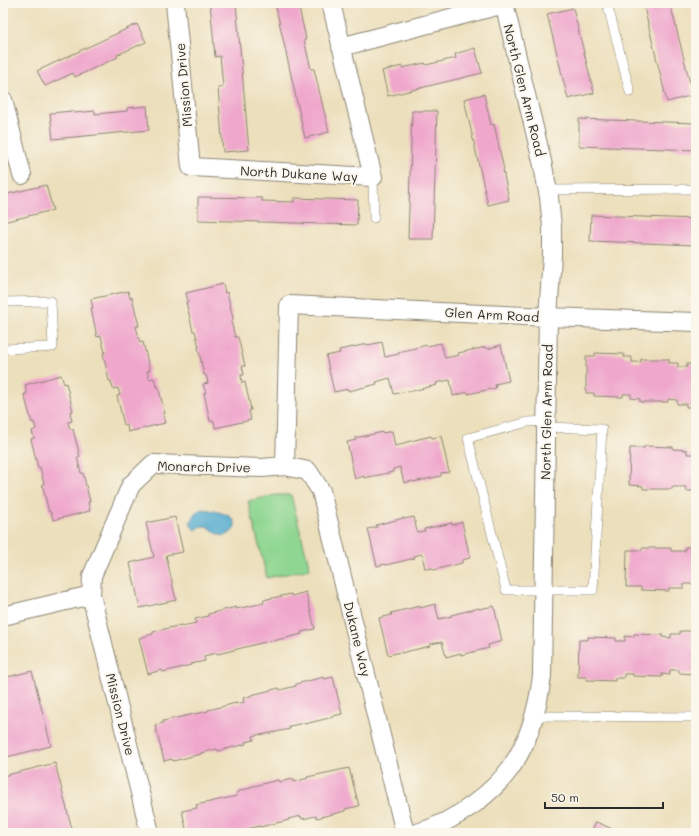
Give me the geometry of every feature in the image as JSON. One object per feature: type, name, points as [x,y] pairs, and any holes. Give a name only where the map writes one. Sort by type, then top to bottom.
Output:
[{"type":"street","name":"Mission Drive","points":[[175,3],[191,167]]},
{"type":"street","name":"North Dukane Way","points":[[191,167],[372,178],[331,3]]},
{"type":"street","points":[[341,47],[505,3]]},
{"type":"street","name":"North Glen Arm Road","points":[[416,833],[442,824],[474,804],[491,790],[508,771],[522,748],[534,716],[542,676],[548,317],[552,241],[548,190],[505,3]]},
{"type":"street","points":[[3,100],[22,175]]},
{"type":"street","name":"Glen Arm Road","points":[[285,466],[289,305],[696,322]]},
{"type":"street","name":"Monarch Drive","points":[[91,595],[92,576],[131,485],[153,464],[262,468],[285,466]]},
{"type":"street","name":"Dukane Way","points":[[285,466],[308,471],[321,491],[406,833]]},
{"type":"street","name":"Mission Drive","points":[[91,595],[150,833]]},
{"type":"street","points":[[3,616],[91,595]]},
{"type":"lane","points":[[607,3],[630,92]]},
{"type":"lane","points":[[372,178],[374,218]]},
{"type":"lane","points":[[548,190],[696,189]]},
{"type":"lane","points":[[3,302],[51,301],[53,347],[3,349]]},
{"type":"lane","points":[[528,422],[602,429],[593,590],[544,590],[506,590],[468,438],[528,422]]},
{"type":"lane","points":[[534,716],[696,717]]},
{"type":"green space","points":[[276,495],[291,495],[310,569],[267,578],[248,501]]},
{"type":"water","points":[[204,509],[219,512],[230,517],[234,520],[234,529],[229,534],[224,536],[204,526],[196,530],[192,527],[190,522],[196,512]]},
{"type":"building","points":[[210,3],[236,3],[249,150],[223,152],[218,87],[223,86],[220,56],[215,57]]},
{"type":"building","points":[[275,3],[298,3],[306,39],[304,40],[311,69],[314,69],[329,132],[305,138]]},
{"type":"building","points":[[643,3],[670,3],[693,95],[667,102]]},
{"type":"building","points":[[573,8],[594,93],[568,99],[547,14]]},
{"type":"building","points":[[137,24],[146,42],[75,77],[73,73],[45,86],[37,71]]},
{"type":"building","points":[[475,48],[482,73],[388,96],[382,71],[402,66],[402,68],[425,63],[426,65],[456,58],[455,54]]},
{"type":"building","points":[[484,94],[491,125],[494,124],[509,200],[488,205],[464,99]]},
{"type":"building","points":[[147,106],[149,130],[53,139],[50,113],[95,111],[95,114],[127,111],[127,108]]},
{"type":"building","points":[[412,111],[437,111],[433,239],[408,239]]},
{"type":"building","points":[[579,119],[696,123],[696,150],[579,146]]},
{"type":"building","points":[[46,185],[53,210],[3,222],[3,195]]},
{"type":"building","points":[[198,197],[262,198],[262,201],[294,202],[294,198],[358,200],[357,225],[198,220]]},
{"type":"building","points":[[591,215],[696,219],[696,245],[590,241]]},
{"type":"building","points":[[223,284],[225,293],[227,292],[233,318],[231,321],[235,337],[238,337],[245,366],[242,366],[244,375],[241,375],[242,383],[245,382],[251,410],[249,411],[251,420],[215,428],[214,421],[210,421],[204,393],[206,393],[203,384],[208,383],[206,375],[204,375],[195,331],[193,331],[186,302],[188,302],[186,293]]},
{"type":"building","points":[[128,291],[130,298],[132,297],[139,326],[136,326],[140,343],[143,342],[150,371],[147,371],[149,379],[154,378],[156,386],[158,386],[165,414],[163,414],[165,423],[128,432],[127,425],[124,425],[117,396],[120,395],[118,388],[113,389],[111,381],[109,381],[101,336],[97,337],[91,308],[93,308],[91,299]]},
{"type":"building","points":[[382,342],[385,357],[427,345],[441,343],[445,358],[459,355],[458,353],[486,347],[487,349],[501,345],[509,381],[495,384],[496,388],[453,396],[450,380],[436,383],[437,385],[394,394],[390,378],[376,382],[377,384],[349,391],[348,389],[334,392],[326,356],[340,353],[339,350]]},
{"type":"building","points":[[595,353],[624,354],[624,357],[632,357],[632,362],[641,362],[641,359],[669,359],[669,363],[678,363],[678,367],[687,367],[687,364],[696,364],[696,407],[686,407],[686,404],[677,404],[677,400],[668,399],[668,402],[640,402],[640,399],[631,398],[631,394],[623,394],[623,397],[594,396],[594,393],[586,393],[586,356],[595,356]]},
{"type":"building","points":[[61,375],[64,384],[66,383],[73,411],[70,412],[72,421],[68,422],[70,429],[73,429],[80,457],[77,457],[81,473],[83,473],[90,502],[88,502],[90,511],[53,520],[51,512],[49,512],[42,484],[44,484],[40,467],[38,468],[31,439],[34,438],[32,431],[36,429],[34,422],[32,423],[24,394],[27,394],[25,385]]},
{"type":"building","points":[[392,431],[395,446],[431,436],[432,438],[441,436],[449,472],[441,473],[441,476],[404,483],[400,467],[393,469],[393,472],[364,478],[364,476],[355,479],[347,442],[356,440],[355,438]]},
{"type":"building","points":[[645,446],[673,447],[673,449],[687,450],[687,454],[696,454],[696,491],[686,491],[686,487],[672,487],[672,489],[643,489],[643,486],[629,485],[630,448],[644,448]]},
{"type":"building","points":[[175,517],[183,552],[166,555],[176,600],[140,608],[130,563],[154,557],[146,523]]},
{"type":"building","points":[[414,517],[417,532],[425,531],[424,529],[462,522],[470,558],[462,560],[462,563],[434,570],[433,568],[425,569],[422,554],[414,556],[415,558],[377,566],[368,529],[377,527],[376,525]]},
{"type":"building","points":[[685,547],[696,547],[696,584],[684,584],[684,588],[669,588],[669,591],[641,590],[641,587],[626,587],[627,550],[642,550],[642,548],[671,548],[671,551],[685,551]]},
{"type":"building","points":[[306,592],[315,629],[301,632],[302,634],[204,656],[205,661],[163,672],[162,670],[148,674],[139,638],[153,634],[153,632],[196,623],[195,619],[208,616],[208,614],[236,607],[236,609],[264,603],[263,600],[291,594],[292,596]]},
{"type":"building","points":[[435,604],[439,619],[479,608],[494,606],[502,641],[488,645],[489,648],[446,657],[442,642],[388,655],[379,618],[392,615],[391,613]]},
{"type":"building","points":[[680,631],[696,631],[696,674],[679,673],[679,670],[670,670],[670,675],[662,674],[662,677],[633,676],[633,674],[624,674],[624,678],[615,678],[615,681],[587,680],[587,677],[578,677],[579,640],[588,640],[588,637],[616,638],[616,641],[625,641],[625,636],[634,637],[634,634],[663,635],[662,637],[671,638],[671,634],[680,634]]},
{"type":"building","points":[[32,671],[51,746],[3,758],[3,678]]},
{"type":"building","points":[[324,677],[324,679],[333,677],[342,714],[305,724],[289,726],[290,729],[253,736],[254,740],[245,742],[246,744],[218,751],[217,749],[173,761],[172,759],[164,761],[155,725],[163,723],[163,721],[244,702],[243,698],[251,695],[279,688],[280,690],[296,686],[296,684]]},
{"type":"building","points":[[55,763],[73,833],[3,833],[3,776]]},
{"type":"building","points":[[349,768],[359,806],[317,818],[316,816],[302,819],[301,816],[288,819],[289,820],[247,829],[248,833],[187,833],[182,811],[197,808],[196,805],[237,796],[237,792],[278,780],[279,782],[293,779],[294,782],[308,778],[307,777]]},
{"type":"building","points":[[596,822],[622,833],[591,833]]}]
